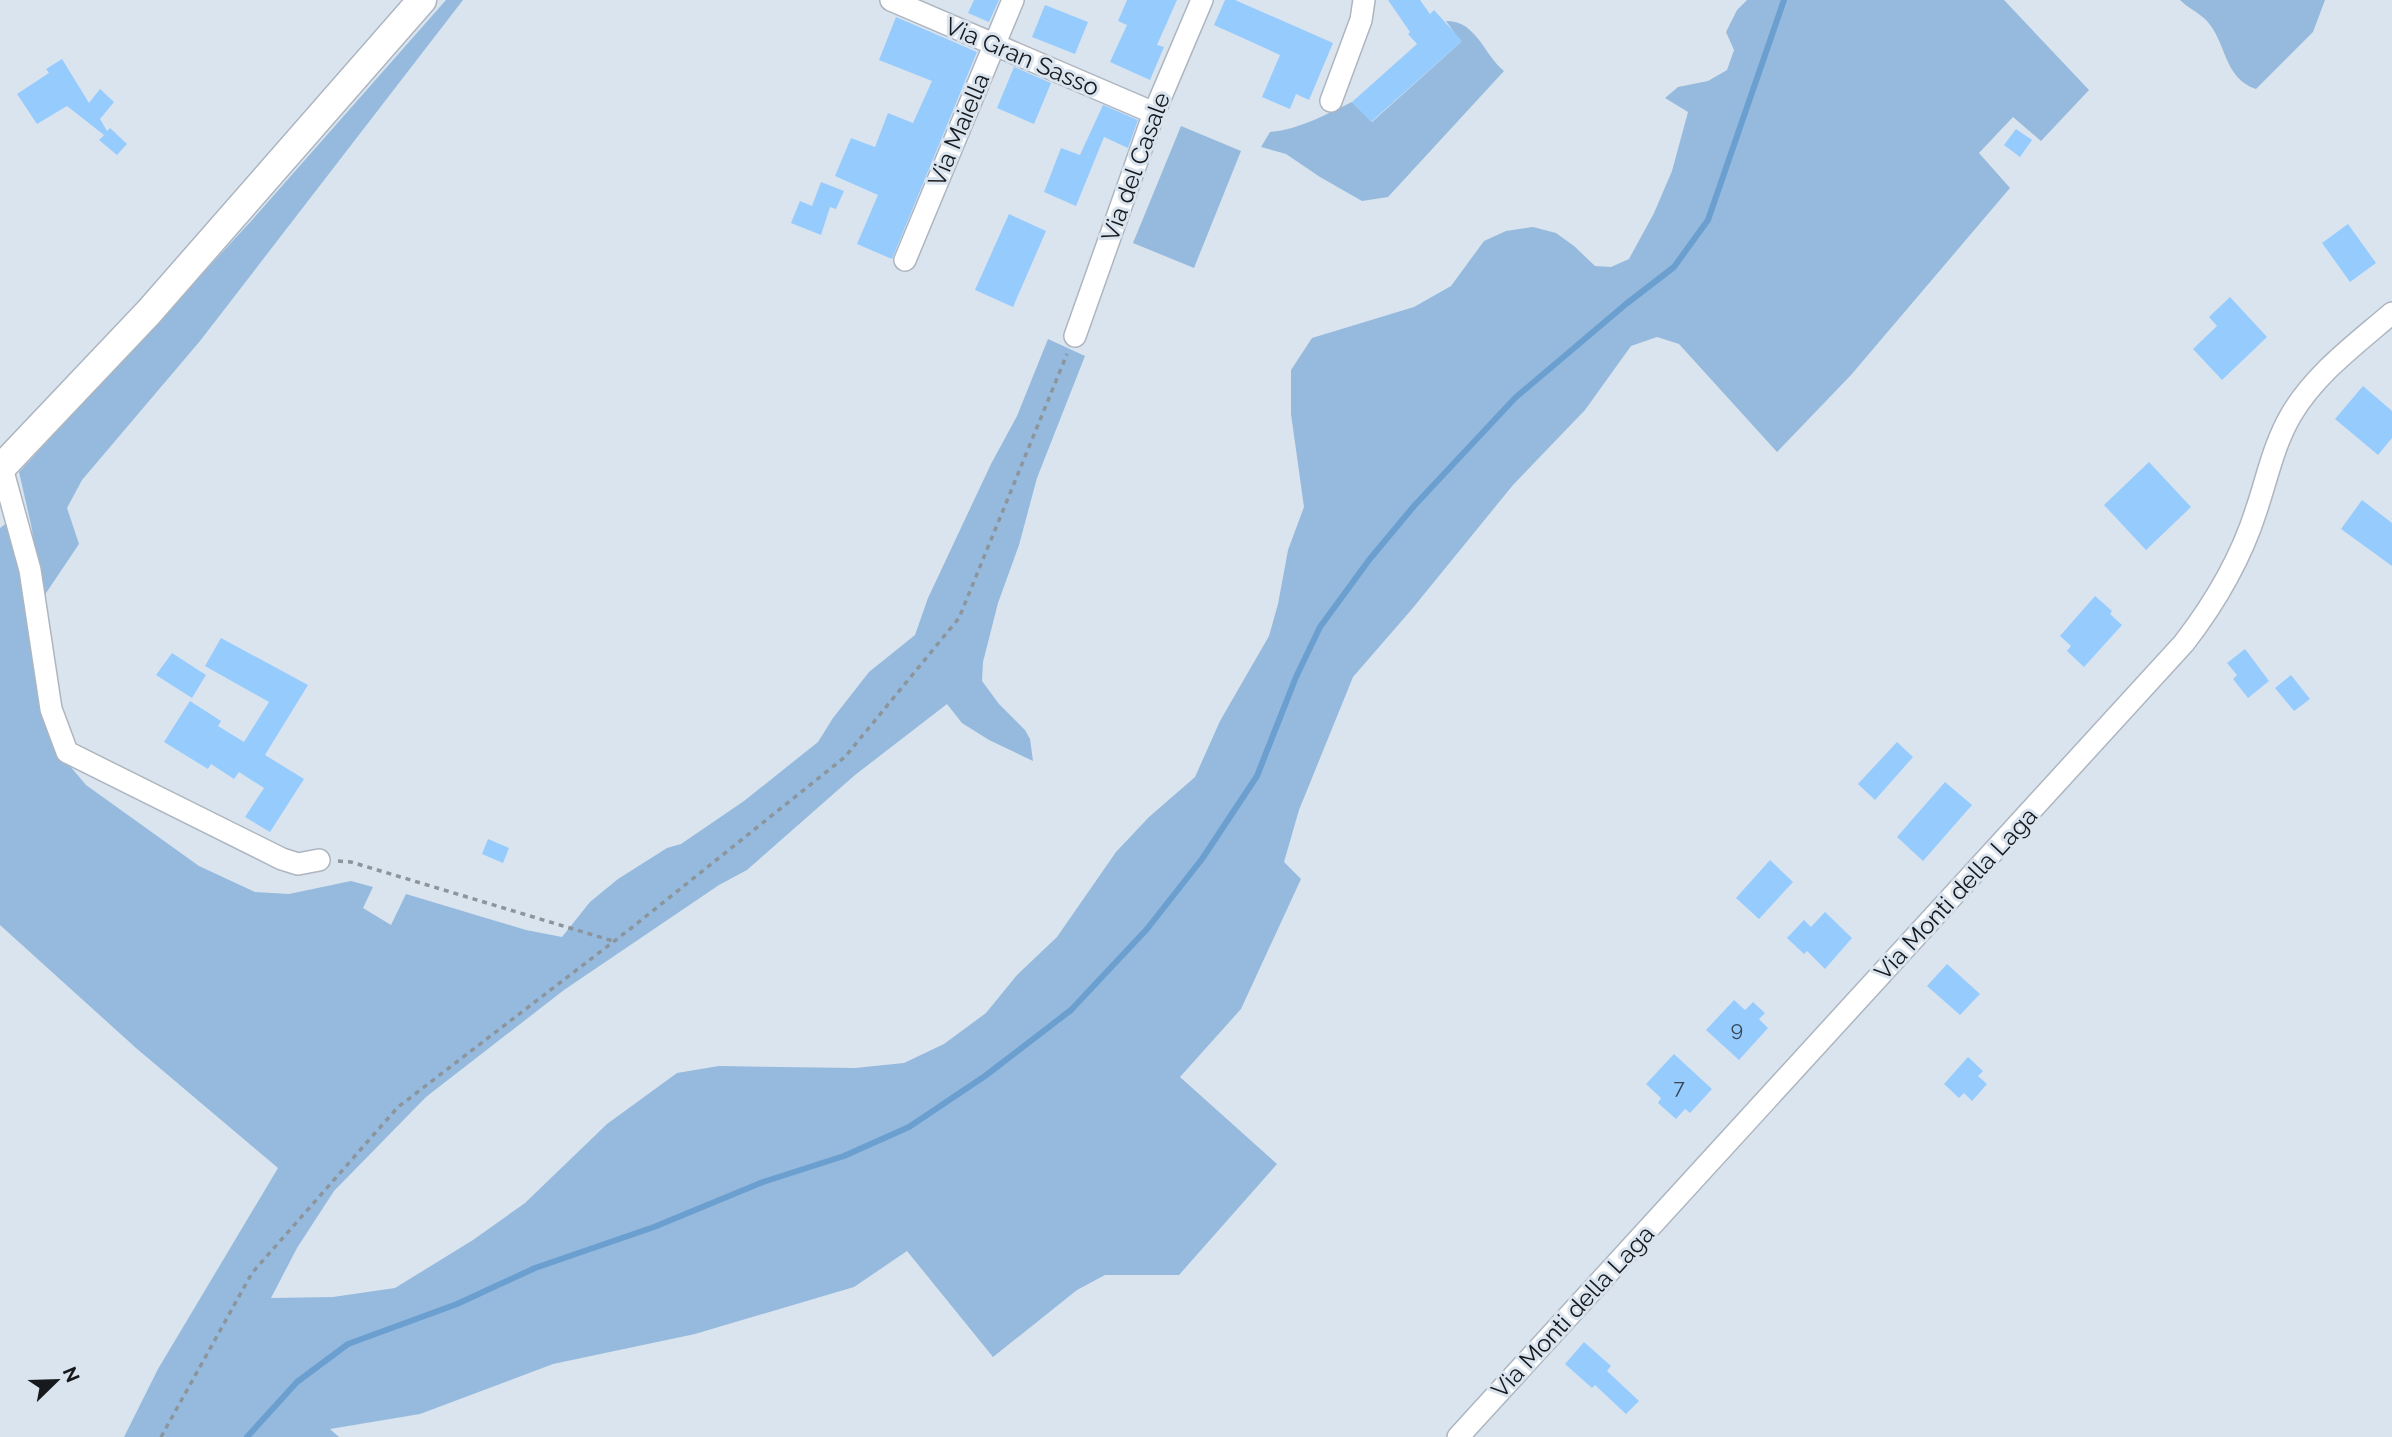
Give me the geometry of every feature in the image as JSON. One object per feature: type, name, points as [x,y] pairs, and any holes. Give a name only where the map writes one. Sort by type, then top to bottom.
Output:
[{"type":"main road","points":[[1,468],[149,312],[422,0]]},
{"type":"street","name":"Via Gran Sasso","points":[[891,0],[1154,113]]},
{"type":"street","name":"Via Maiella","points":[[905,260],[1013,0]]},
{"type":"street","name":"Via del Casale","points":[[1075,336],[1154,113],[1202,0]]},
{"type":"street","points":[[1331,101],[1361,20],[1364,0]]},
{"type":"street","name":"Via Monti della Laga","points":[[1458,1437],[2184,643],[2219,591],[2242,546],[2275,449],[2294,409],[2327,370],[2392,313]]},
{"type":"street","points":[[1,468],[30,570],[51,709],[67,752],[282,859],[298,864],[319,860]]},
{"type":"path","points":[[160,1437],[252,1273],[398,1107],[614,941],[845,757],[958,618],[1075,336]]},
{"type":"path","points":[[319,860],[351,862],[614,941]]},
{"type":"shaded area","points":[[446,0],[463,0],[200,341],[82,480],[67,508],[79,544],[40,602],[32,529],[19,472],[253,219]]},
{"type":"shaded area","points":[[1747,0],[2004,0],[2089,90],[2041,141],[2013,117],[1979,153],[2010,188],[1851,375],[1777,452],[1679,344],[1657,337],[1631,346],[1585,410],[1513,485],[1353,677],[1299,810],[1284,862],[1301,879],[1241,1009],[1180,1077],[1277,1164],[1179,1275],[1105,1275],[1077,1290],[993,1357],[907,1251],[854,1287],[695,1334],[553,1364],[420,1414],[330,1429],[339,1437],[124,1437],[158,1369],[278,1168],[136,1048],[0,925],[0,528],[12,519],[53,746],[86,785],[199,866],[255,892],[289,894],[351,881],[373,887],[363,908],[391,925],[406,894],[526,930],[562,937],[590,902],[618,879],[667,848],[681,844],[744,801],[818,742],[869,672],[915,635],[928,598],[991,464],[1017,416],[1048,339],[1085,356],[1037,478],[1019,545],[998,603],[983,662],[982,681],[999,704],[1025,730],[1030,739],[1033,761],[989,740],[962,723],[947,704],[855,775],[747,870],[719,885],[564,990],[426,1097],[334,1191],[297,1248],[271,1298],[333,1297],[395,1288],[473,1240],[525,1203],[607,1124],[677,1073],[719,1066],[855,1068],[904,1063],[944,1044],[986,1013],[1017,975],[1057,937],[1116,852],[1149,817],[1195,777],[1220,721],[1269,636],[1288,550],[1304,507],[1291,414],[1291,370],[1312,338],[1414,307],[1451,286],[1484,241],[1506,231],[1533,227],[1556,233],[1595,266],[1611,267],[1629,259],[1654,213],[1672,171],[1688,112],[1665,98],[1678,87],[1708,81],[1727,70],[1734,50],[1726,32],[1737,10]]},
{"type":"shaded area","points":[[2180,0],[2325,0],[2313,32],[2256,89],[2237,77],[2206,20]]},
{"type":"shaded area","points":[[1446,21],[1456,22],[1472,32],[1504,71],[1388,197],[1362,201],[1286,154],[1261,147],[1270,132],[1302,125],[1352,102],[1372,122],[1461,42]]},
{"type":"shaded area","points":[[1181,126],[1241,151],[1194,268],[1133,243]]},
{"type":"building","points":[[974,0],[999,0],[989,22],[968,13]]},
{"type":"building","points":[[1127,0],[1177,0],[1157,45],[1164,47],[1150,80],[1110,62],[1127,25],[1118,21]]},
{"type":"building","points":[[1225,0],[1235,0],[1333,43],[1309,100],[1296,94],[1290,109],[1262,97],[1280,55],[1214,25]]},
{"type":"building","points":[[1388,0],[1420,0],[1430,14],[1434,10],[1462,41],[1371,122],[1352,102],[1417,44]]},
{"type":"building","points":[[1045,5],[1088,22],[1075,54],[1032,37]]},
{"type":"building","points":[[896,17],[977,52],[892,259],[857,244],[878,195],[835,176],[851,138],[875,147],[888,113],[913,123],[932,81],[879,60]]},
{"type":"building","points":[[62,59],[89,103],[100,89],[114,102],[100,119],[107,131],[110,128],[127,144],[117,155],[99,140],[104,135],[67,106],[37,124],[17,94],[49,73],[46,69]]},
{"type":"building","points":[[1014,67],[1051,83],[1034,124],[997,108]]},
{"type":"building","points":[[1103,105],[1138,120],[1128,148],[1104,137],[1076,206],[1044,192],[1061,148],[1080,155]]},
{"type":"building","points":[[2016,129],[2032,140],[2020,157],[2004,145]]},
{"type":"building","points":[[821,182],[844,191],[836,209],[830,207],[821,235],[791,223],[800,201],[812,206]]},
{"type":"building","points":[[1009,214],[1046,231],[1013,307],[975,290]]},
{"type":"building","points":[[2348,224],[2376,263],[2350,282],[2322,243]]},
{"type":"building","points":[[2230,297],[2267,337],[2222,380],[2193,349],[2217,326],[2209,317]]},
{"type":"building","points":[[2363,386],[2392,411],[2392,438],[2378,455],[2335,419]]},
{"type":"building","points":[[2149,462],[2191,507],[2146,550],[2104,505]]},
{"type":"building","points":[[2362,500],[2392,523],[2392,566],[2341,529]]},
{"type":"building","points":[[2095,596],[2112,611],[2110,614],[2122,625],[2084,667],[2067,651],[2071,646],[2060,636]]},
{"type":"building","points":[[221,638],[308,685],[265,755],[304,779],[270,832],[245,817],[264,788],[239,772],[234,779],[211,764],[208,769],[164,742],[190,701],[221,721],[218,726],[244,742],[269,702],[205,666]]},
{"type":"building","points":[[2245,649],[2269,681],[2248,698],[2233,679],[2237,675],[2227,663]]},
{"type":"building","points":[[172,653],[206,675],[192,698],[156,675]]},
{"type":"building","points":[[2291,675],[2310,699],[2294,711],[2275,688]]},
{"type":"building","points":[[1897,742],[1913,757],[1875,800],[1858,784]]},
{"type":"building","points":[[1945,782],[1972,805],[1923,861],[1897,837]]},
{"type":"building","points":[[488,839],[509,848],[503,863],[482,854]]},
{"type":"building","points":[[1770,860],[1793,882],[1759,919],[1736,898]]},
{"type":"building","points":[[1825,912],[1852,938],[1825,969],[1807,951],[1804,954],[1787,938],[1804,920],[1811,927]]},
{"type":"building","points":[[1947,964],[1980,994],[1960,1015],[1927,986]]},
{"type":"building","points":[[1734,1000],[1745,1010],[1753,1002],[1765,1013],[1759,1019],[1768,1028],[1739,1060],[1706,1030]]},
{"type":"building","points":[[1674,1054],[1712,1089],[1690,1113],[1685,1109],[1676,1119],[1658,1103],[1661,1098],[1646,1084]]},
{"type":"building","points":[[1968,1057],[1983,1071],[1978,1076],[1987,1084],[1972,1101],[1964,1093],[1959,1098],[1944,1084]]},
{"type":"building","points":[[1584,1342],[1611,1366],[1607,1371],[1639,1401],[1626,1414],[1595,1385],[1592,1388],[1565,1364]]},
{"type":"waterway","points":[[247,1437],[297,1382],[348,1344],[457,1304],[535,1268],[654,1227],[763,1182],[844,1156],[909,1127],[985,1076],[1071,1010],[1147,929],[1202,859],[1257,776],[1296,677],[1320,627],[1369,560],[1414,506],[1515,398],[1674,267],[1708,220],[1784,0]]}]
